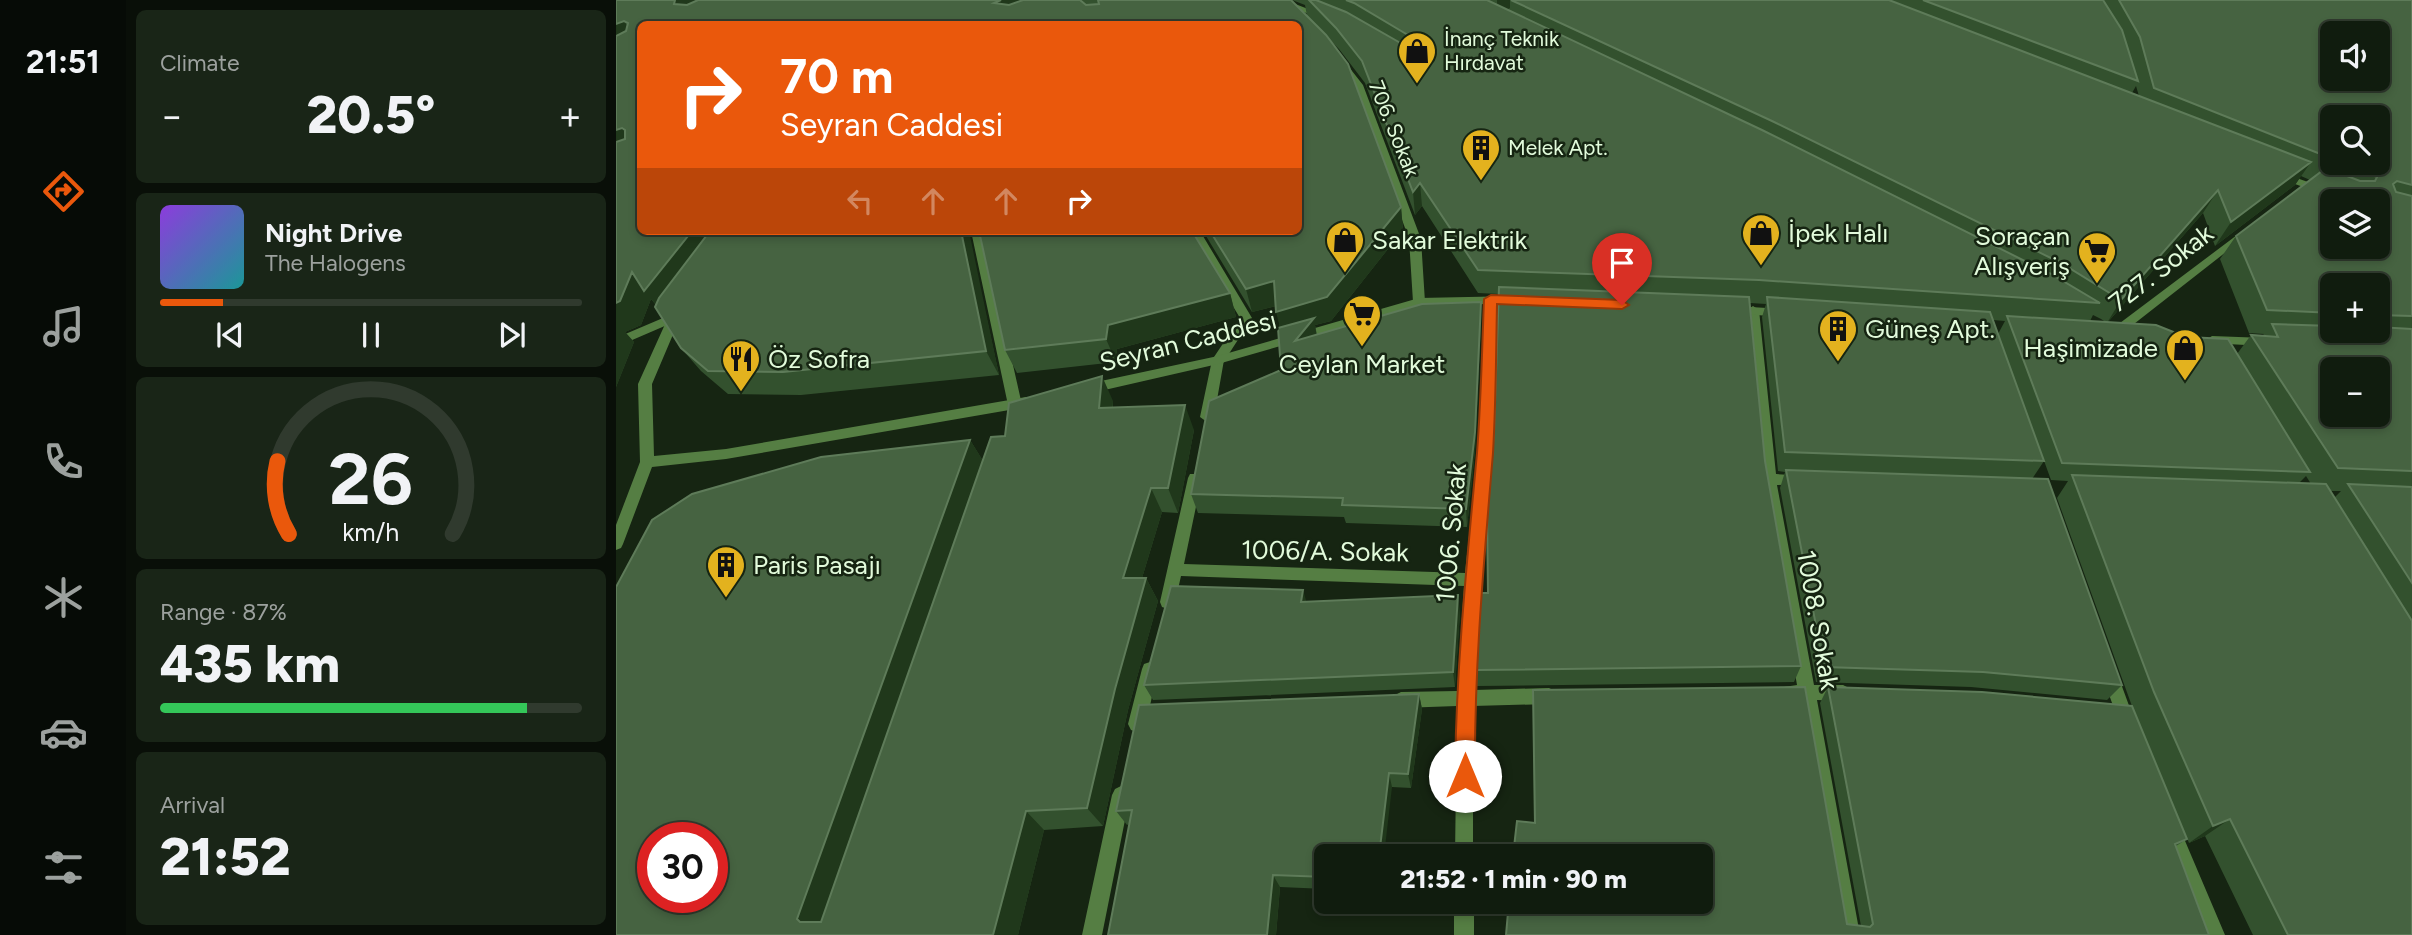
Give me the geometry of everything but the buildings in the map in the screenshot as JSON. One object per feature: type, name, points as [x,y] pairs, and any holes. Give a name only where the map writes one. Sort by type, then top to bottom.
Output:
[{"type":"street","points":[[1276,0],[1330,20]]},
{"type":"street","points":[[1276,0],[1305,23]]},
{"type":"street","name":"706. Sokak","points":[[1334,53],[1358,85],[1415,239],[1419,302]]},
{"type":"street","points":[[2270,170],[2320,190]]},
{"type":"street","points":[[2295,194],[2306,185]]},
{"type":"street","name":"727. Sokak","points":[[2137,336],[2103,332],[2252,227]]},
{"type":"street","points":[[978,235],[1013,411]]},
{"type":"street","points":[[1196,235],[1246,318],[1218,360],[1203,439]]},
{"type":"street","points":[[616,544],[647,462],[645,384],[670,319],[687,297]]},
{"type":"street","name":"Seyran Caddesi","points":[[1069,393],[1218,360],[1419,302],[1491,299],[1532,301]]},
{"type":"street","name":"1006. Sokak","points":[[1464,844],[1465,697],[1472,580],[1485,451],[1491,299]]},
{"type":"street","points":[[1712,309],[1795,313]]},
{"type":"street","name":"1008. Sokak","points":[[1754,310],[1769,479],[1850,935]]},
{"type":"street","points":[[616,343],[670,319]]},
{"type":"street","points":[[2211,344],[2279,342]]},
{"type":"street","points":[[647,462],[726,454],[1013,411],[1042,399]]},
{"type":"street","points":[[1163,621],[1177,570],[1197,465]]},
{"type":"street","points":[[1769,479],[1824,481]]},
{"type":"street","name":"1006/A. Sokak","points":[[1177,570],[1472,580]]},
{"type":"street","points":[[1134,737],[1146,711],[1156,647]]},
{"type":"street","points":[[2105,661],[2117,712],[2134,738]]},
{"type":"street","points":[[1779,693],[1859,694]]},
{"type":"street","points":[[1383,701],[1560,696]]},
{"type":"street","points":[[1092,935],[1125,777]]},
{"type":"street","points":[[2165,813],[2215,935]]},
{"type":"street","points":[[1464,914],[1464,935]]},
{"type":"place","name":"İnanç Teknik Hırdavat","points":[[1417,85]]},
{"type":"place","name":"Melek Apt.","points":[[1481,182]]},
{"type":"place","name":"İpek Halı","points":[[1761,267]]},
{"type":"place","name":"Sakar Elektrik","points":[[1345,274]]},
{"type":"place","name":"Soraçan Alışveriş","points":[[2097,285]]},
{"type":"place","name":"Ceylan Market","points":[[1362,348]]},
{"type":"place","name":"Güneş Apt.","points":[[1838,363]]},
{"type":"place","name":"Haşimizade","points":[[2185,382]]},
{"type":"place","name":"Öz Sofra","points":[[741,393]]},
{"type":"place","name":"Paris Pasajı","points":[[726,599]]},
{"type":"route","points":[[1465,776],[1465,697],[1472,580],[1485,451],[1491,299],[1622,305]]}]
